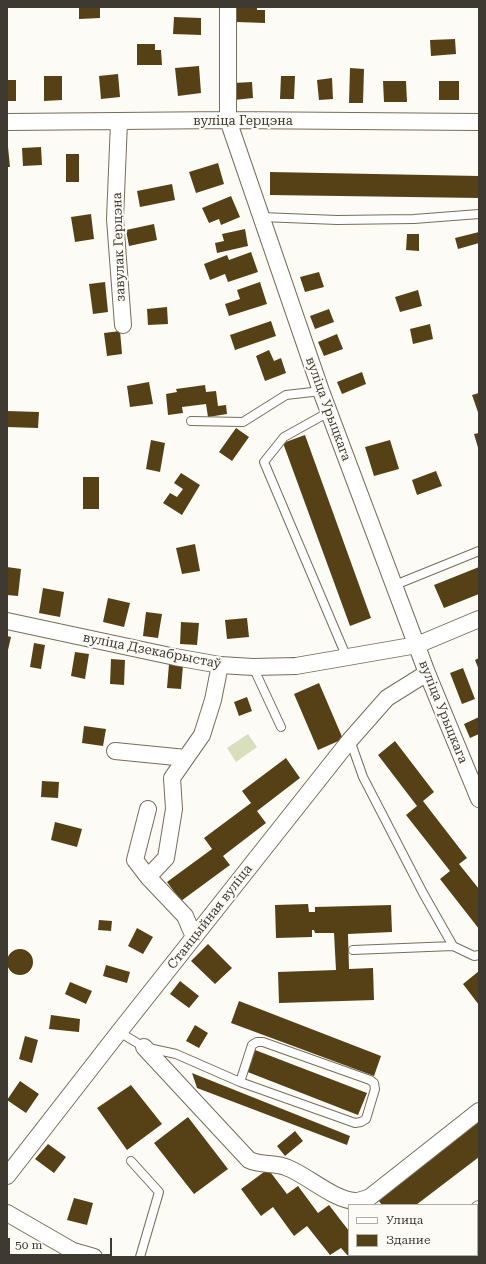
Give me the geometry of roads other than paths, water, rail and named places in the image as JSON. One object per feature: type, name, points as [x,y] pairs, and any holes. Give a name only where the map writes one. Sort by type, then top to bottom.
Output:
[{"type":"street","name":"вуліца Урыцкага","points":[[228,7],[228,120],[321,391],[427,673],[479,800]]},
{"type":"street","name":"вуліца Герцэна","points":[[7,122],[228,120],[479,122]]},
{"type":"street","name":"завулак Герцэна","points":[[119,122],[115,219],[123,325]]},
{"type":"street","name":"вуліца Дзекабрыстаў","points":[[7,621],[175,657],[220,665],[253,667],[296,666],[417,645],[479,619]]},
{"type":"street","points":[[148,877],[166,858],[174,809],[172,778],[202,735],[213,700],[220,665]]},
{"type":"street","name":"Станцыйная вуліца","points":[[7,1176],[350,740],[387,698],[427,673]]},
{"type":"street","points":[[115,751],[186,758]]},
{"type":"street","points":[[148,809],[135,860],[148,877],[185,916],[194,937]]},
{"type":"street","points":[[144,1047],[250,1160],[255,1163],[277,1164],[289,1168],[342,1198],[356,1201],[370,1197],[479,1111]]},
{"type":"street","points":[[7,1213],[73,1251],[94,1257]]},
{"type":"lane","points":[[261,217],[337,220],[414,219],[479,214]]},
{"type":"lane","points":[[191,421],[243,422],[286,395],[321,391]]},
{"type":"lane","points":[[329,412],[284,437],[264,462],[346,658]]},
{"type":"lane","points":[[395,585],[479,551]]},
{"type":"lane","points":[[253,667],[281,727]]},
{"type":"lane","points":[[350,740],[363,777],[423,893],[453,946]]},
{"type":"lane","points":[[354,950],[453,946],[474,956],[479,955]]},
{"type":"lane","points":[[119,1032],[144,1047],[176,1054],[240,1082],[355,1123],[366,1119],[375,1089],[374,1083],[370,1080],[263,1042],[257,1042],[252,1045],[240,1082]]},
{"type":"lane","points":[[131,1161],[159,1192],[140,1257]]}]
